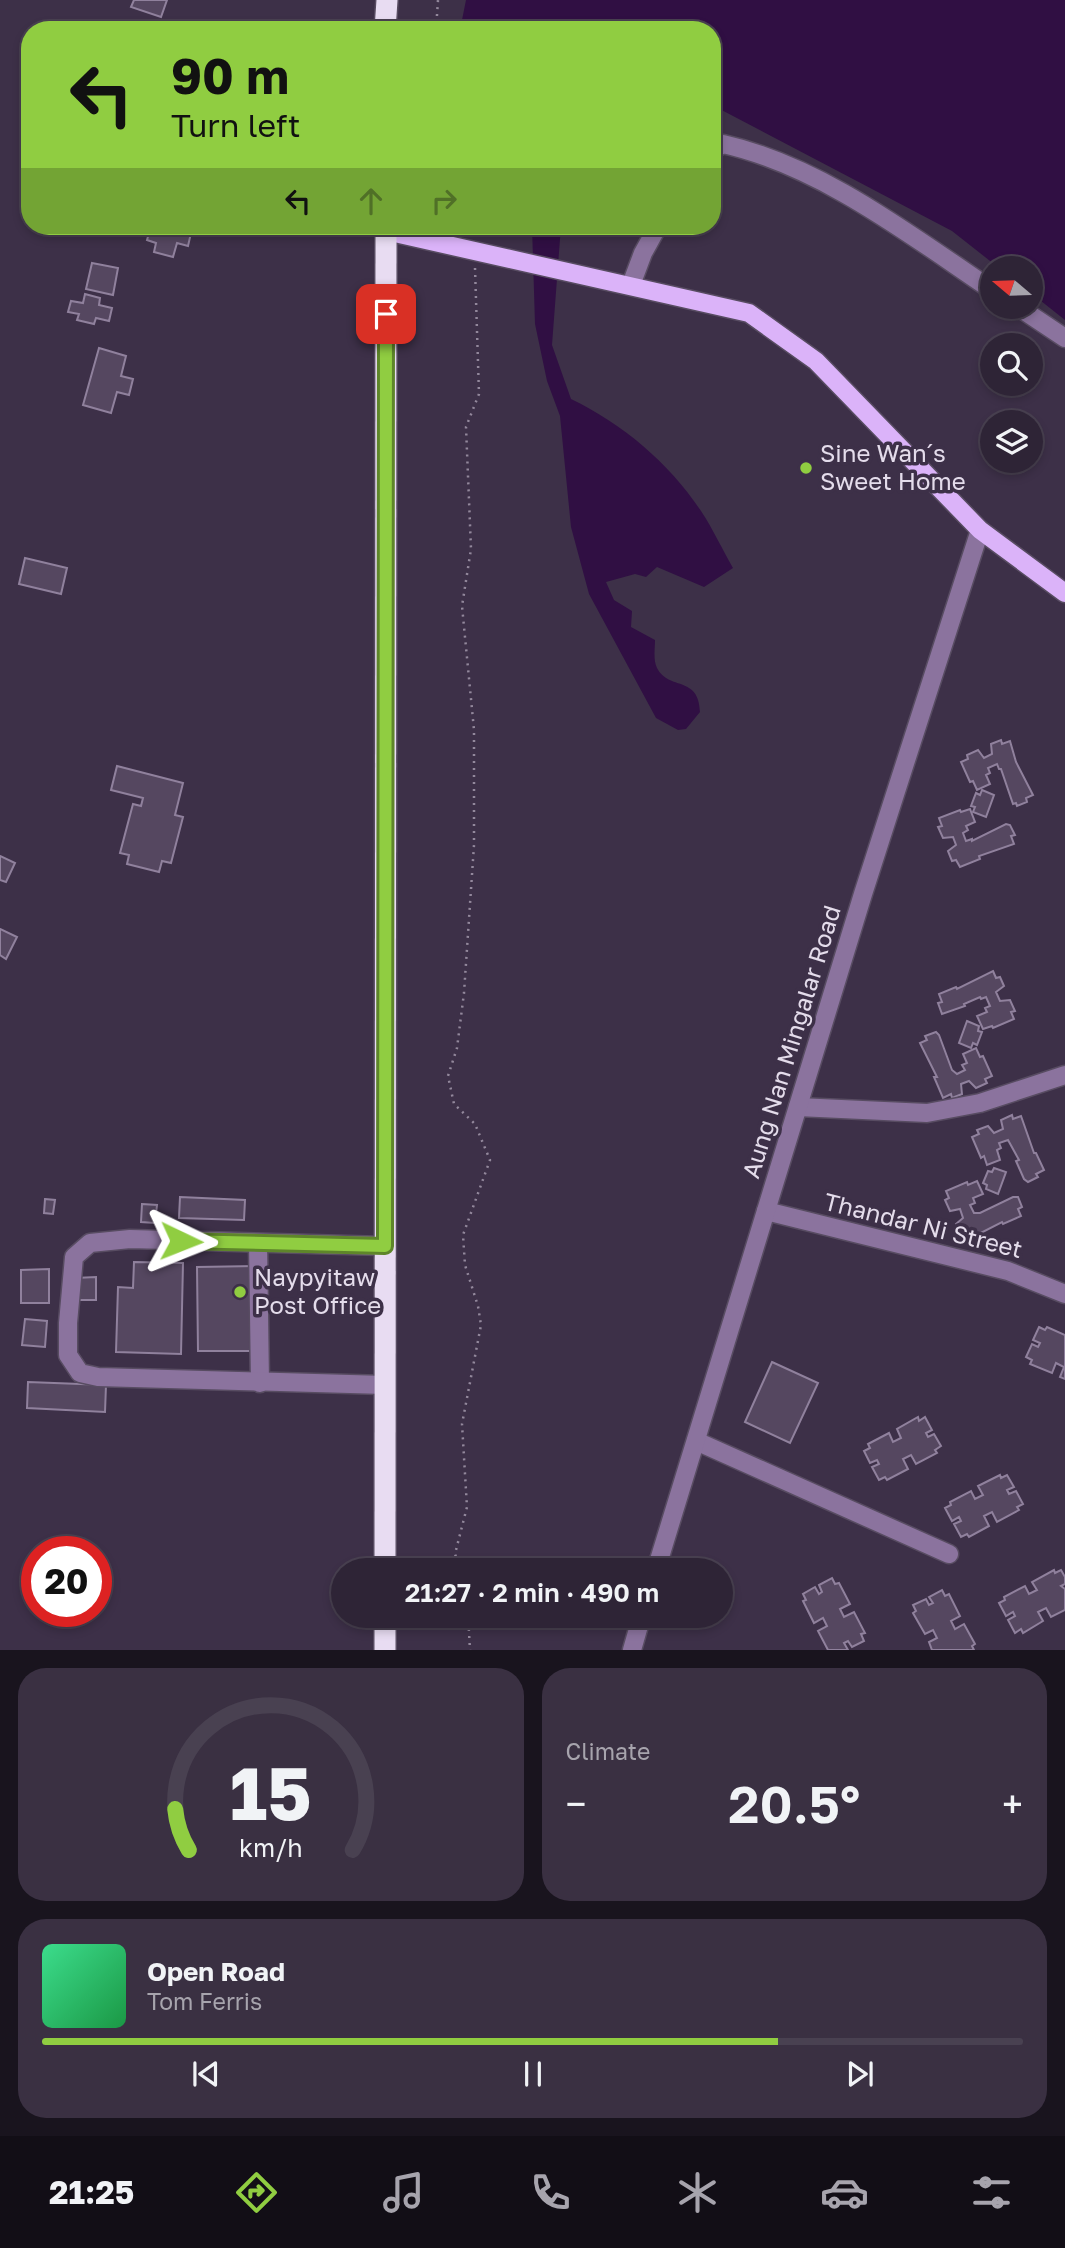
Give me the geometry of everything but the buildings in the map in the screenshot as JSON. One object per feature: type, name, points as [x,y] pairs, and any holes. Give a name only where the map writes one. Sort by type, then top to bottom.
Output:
[{"type":"highway","points":[[386,21],[387,0]]},
{"type":"highway","points":[[385,1558],[386,235]]},
{"type":"highway","points":[[385,1628],[385,1650]]},
{"type":"main road","points":[[410,235],[749,313],[816,361],[980,530],[1065,593]]},
{"type":"street","points":[[721,145],[754,151],[806,175],[901,227],[980,282]]},
{"type":"street","points":[[632,285],[642,253],[653,235]]},
{"type":"street","points":[[1036,319],[1065,338]]},
{"type":"street","name":"Aung Nan Mingalar Road","points":[[660,1558],[863,894],[980,530]]},
{"type":"street","points":[[798,1107],[928,1113],[980,1103],[1065,1075]]},
{"type":"street","name":"Thandar Ni Street","points":[[766,1211],[1008,1271],[1065,1294]]},
{"type":"street","points":[[385,1246],[130,1239],[90,1243],[74,1257],[68,1323],[68,1355],[80,1373],[98,1377],[385,1385]]},
{"type":"street","points":[[258,1243],[260,1383]]},
{"type":"street","points":[[696,1441],[949,1554]]},
{"type":"street","points":[[632,1650],[638,1628]]},
{"type":"path","points":[[437,21],[438,0]]},
{"type":"path","points":[[456,1558],[467,1507],[462,1423],[481,1325],[465,1265],[463,1235],[490,1160],[475,1124],[454,1104],[448,1076],[457,1048],[464,993],[474,845],[474,730],[462,606],[471,549],[466,427],[479,394],[475,251]]},
{"type":"path","points":[[469,1628],[470,1650]]},
{"type":"shaded area","points":[[466,0],[1065,0],[1065,320],[1043,303],[1043,256],[984,256],[952,231],[721,110],[721,21],[462,21]]},
{"type":"shaded area","points":[[532,235],[560,235],[552,345],[571,399],[609,420],[660,461],[701,511],[733,568],[704,587],[657,567],[646,577],[635,574],[606,582],[614,600],[632,611],[631,627],[655,640],[655,661],[662,675],[695,693],[700,712],[686,729],[678,730],[656,718],[589,594],[571,527],[560,416],[547,381],[535,324]]},
{"type":"place","name":"Sine Wan´s Sweet Home","points":[[806,468]]},
{"type":"place","name":"Naypyitaw Post Office","points":[[240,1292]]},
{"type":"route","points":[[181,1241],[385,1246],[386,314]]}]
